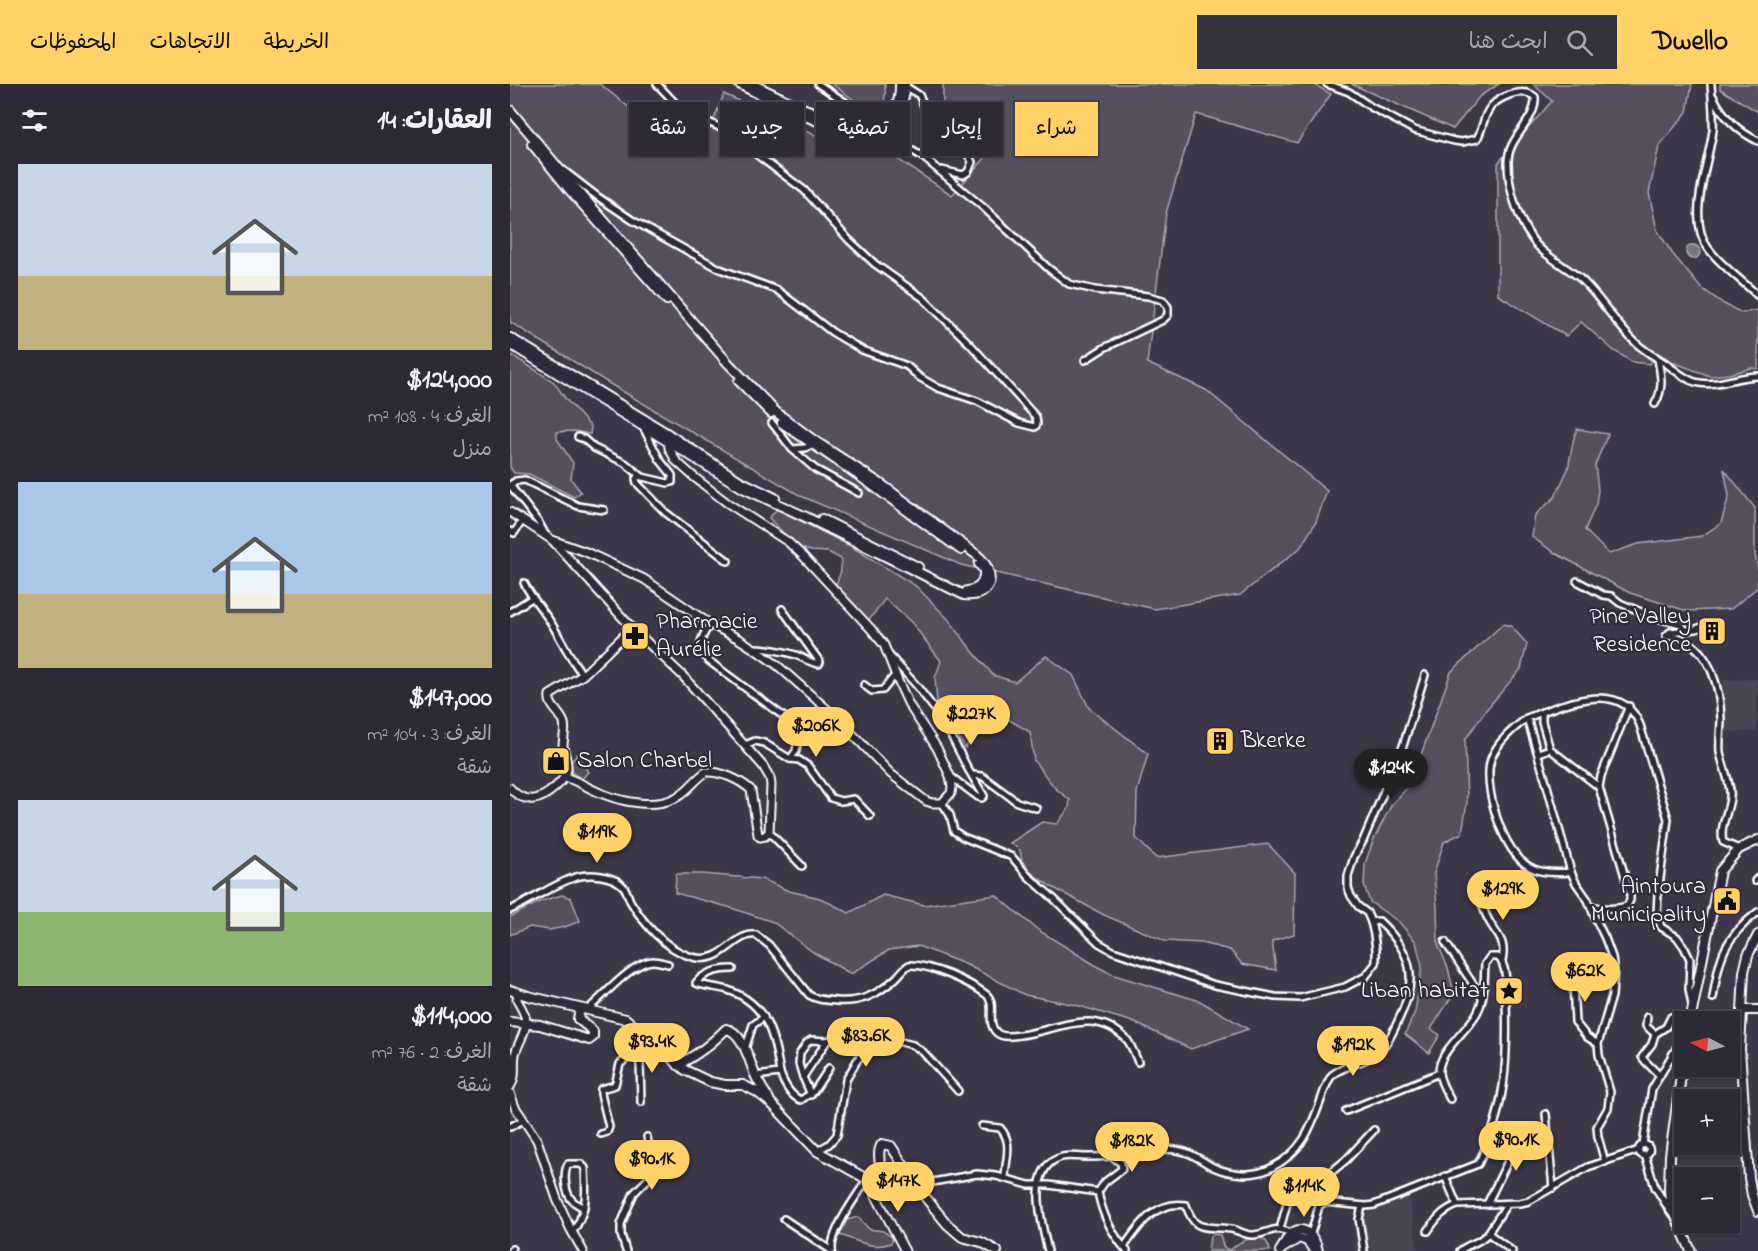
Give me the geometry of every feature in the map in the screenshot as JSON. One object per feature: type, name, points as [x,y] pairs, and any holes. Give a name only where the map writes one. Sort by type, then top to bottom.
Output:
[{"type":"main road","points":[[740,84],[816,120]]},
{"type":"main road","points":[[752,84],[816,114]]},
{"type":"main road","points":[[903,84],[903,102]]},
{"type":"main road","points":[[510,110],[729,364],[770,406],[786,421],[881,484],[976,555],[988,567],[990,573],[979,594],[968,594],[943,586],[751,492],[694,459],[668,438],[510,338]]},
{"type":"main road","points":[[510,117],[574,195],[756,400],[793,432],[858,475],[972,558],[984,570],[986,581]]},
{"type":"main road","points":[[510,344],[641,421]]},
{"type":"main road","points":[[1691,1011],[1720,871],[1739,849],[1758,840]]},
{"type":"main road","points":[[1758,935],[1751,947],[1743,980],[1740,1049],[1750,1186],[1758,1211]]},
{"type":"main road","points":[[510,990],[518,994],[626,1019],[685,1070],[710,1082],[746,1086],[771,1103]]},
{"type":"main road","points":[[510,1022],[556,1029],[589,1040],[593,1037],[593,1031],[579,1019],[584,1010]]},
{"type":"main road","points":[[1743,1010],[1758,1010]]},
{"type":"main road","points":[[678,1065],[709,1046],[726,1029],[730,1029],[745,1049],[755,1076],[771,1103],[817,1152],[870,1181],[876,1182],[881,1175],[880,1146],[886,1143],[894,1150],[916,1185],[939,1215],[962,1238],[981,1242],[997,1251]]},
{"type":"main road","points":[[1674,1213],[1670,1203],[1669,1171],[1681,1077]]},
{"type":"main road","points":[[1281,1250],[1291,1233],[1301,1230],[1309,1238]]},
{"type":"main road","points":[[1683,1233],[1690,1247]]},
{"type":"main road","points":[[1281,1250],[1299,1238],[1309,1238],[1315,1240],[1316,1251]]},
{"type":"street","points":[[551,159],[598,197],[632,220],[720,269],[777,290],[832,332],[862,350],[907,366],[919,377],[938,388],[977,401],[1019,423],[1035,427],[1036,417],[970,344],[922,298],[875,264],[849,240],[804,190],[722,128],[681,109],[657,84]]},
{"type":"street","points":[[819,84],[845,102]]},
{"type":"street","points":[[903,84],[919,95],[931,120],[950,136],[972,162],[968,172],[963,175],[940,170]]},
{"type":"street","points":[[1328,84],[1348,92],[1414,130],[1462,142],[1477,139],[1488,111],[1496,101],[1521,93],[1530,93],[1535,98],[1533,110],[1510,146],[1507,161],[1514,197],[1530,238],[1589,288],[1634,342],[1688,379],[1705,384],[1758,376]]},
{"type":"street","points":[[1711,84],[1713,131],[1700,202],[1702,237],[1718,259],[1758,296]]},
{"type":"street","points":[[1711,92],[1725,117],[1741,131],[1758,141]]},
{"type":"street","points":[[910,150],[940,170],[1048,268],[1069,284],[1095,290],[1148,296],[1166,303],[1168,315],[1163,320],[1104,348],[1085,360]]},
{"type":"street","points":[[1656,404],[1662,383],[1658,359]]},
{"type":"street","points":[[578,437],[594,448],[625,463],[641,476],[672,482],[672,475],[651,445],[641,421]]},
{"type":"street","points":[[772,423],[792,449],[815,469],[860,493]]},
{"type":"street","points":[[552,540],[586,552],[644,579],[710,624],[753,648],[777,665],[837,718],[891,774],[926,801],[942,803],[951,793],[950,776],[937,748],[909,705],[884,645],[872,629],[788,542],[726,502],[694,477],[671,455],[668,438]]},
{"type":"street","points":[[792,449],[812,445]]},
{"type":"street","points":[[641,476],[637,477],[638,483],[665,512],[728,561]]},
{"type":"street","points":[[545,534],[510,485],[516,481],[525,480],[578,506],[604,510]]},
{"type":"street","points":[[510,512],[552,540],[632,628],[681,675],[763,766],[770,778],[769,832],[765,836],[758,835],[752,790],[719,773],[706,772],[675,798],[658,803],[606,796],[580,782],[564,777]]},
{"type":"street","points":[[510,531],[514,533],[523,520]]},
{"type":"street","points":[[1577,581],[1648,616],[1681,624],[1685,630]]},
{"type":"street","points":[[524,583],[532,598],[544,612],[575,666],[583,675]]},
{"type":"street","points":[[510,612],[532,598]]},
{"type":"street","points":[[753,648],[768,648],[819,664],[820,662],[782,609]]},
{"type":"street","points":[[1715,623],[1696,629],[1670,632],[1666,636],[1682,638],[1694,646],[1703,656],[1715,680],[1720,713],[1720,749],[1731,796],[1722,838],[1724,842],[1739,849]]},
{"type":"street","points":[[710,624],[701,641],[703,654],[709,661],[791,722],[799,735],[796,751],[790,759]]},
{"type":"street","points":[[510,788],[520,796],[534,799],[550,791],[564,777],[567,768],[563,746],[564,723],[549,698],[553,691],[583,675],[632,628]]},
{"type":"street","points":[[888,655],[916,685],[943,720],[984,794],[982,798],[970,793],[950,776]]},
{"type":"street","points":[[864,685],[872,691],[883,690],[895,675]]},
{"type":"street","points":[[942,803],[950,815],[954,831],[1012,857],[1028,876],[1106,948],[1215,985],[1261,996],[1300,998],[1345,987],[1366,976],[1376,963],[1371,922],[1367,913],[1351,896],[1347,876],[1403,746],[1425,675]]},
{"type":"street","points":[[1570,872],[1531,868],[1522,861],[1508,842],[1490,795],[1488,781],[1491,759],[1508,734],[1527,718],[1570,702],[1610,699],[1629,706],[1640,725],[1668,819],[1658,893],[1658,921],[1666,932],[1680,940],[1690,959],[1689,989],[1692,1007]]},
{"type":"street","points":[[1591,906],[1602,909],[1619,909],[1627,906],[1630,900],[1599,788],[1601,776],[1629,706]]},
{"type":"street","points":[[1542,712],[1542,722],[1550,749],[1599,788]]},
{"type":"street","points":[[1527,718],[1570,872],[1591,906],[1612,957],[1614,971],[1612,996],[1598,1044],[1610,1092],[1608,1108],[1597,1127],[1605,1162]]},
{"type":"street","points":[[745,745],[755,741],[764,743],[790,759],[799,760],[808,766],[831,798],[841,801],[854,799],[870,816]]},
{"type":"street","points":[[1538,753],[1550,749]]},
{"type":"street","points":[[972,775],[982,776],[1017,802],[1036,808]]},
{"type":"street","points":[[1587,779],[1601,776]]},
{"type":"street","points":[[769,832],[802,866]]},
{"type":"street","points":[[510,910],[574,878],[585,875],[606,878],[624,887],[632,904],[657,935],[690,956],[701,958],[719,955],[746,936],[756,935],[769,945],[809,995],[817,999],[847,1002],[878,992],[909,965],[922,966],[957,979],[987,994],[992,1003],[994,1030],[1001,1035],[1017,1036],[1071,1023],[1093,1022],[1108,1025],[1129,1042],[1138,1062]]},
{"type":"street","points":[[1475,885],[1487,919],[1502,939],[1504,952],[1502,961]]},
{"type":"street","points":[[1713,998],[1720,960],[1724,951],[1739,929],[1758,912]]},
{"type":"street","points":[[1048,1251],[1038,1185],[1044,1170],[1061,1157],[1110,1156],[1176,1150],[1225,1171],[1248,1174],[1270,1168],[1295,1151],[1305,1138],[1332,1075],[1341,1068],[1367,1059],[1383,1048],[1390,1039],[1408,1000],[1411,974],[1406,957],[1397,941],[1379,921],[1371,922]]},
{"type":"street","points":[[1445,942],[1482,996]]},
{"type":"street","points":[[1309,1238],[1317,1210],[1324,1202],[1374,1205],[1478,1164],[1496,1118],[1503,1089],[1507,1054],[1505,969],[1498,957],[1490,957],[1487,960],[1477,1013],[1450,1046],[1441,1064],[1439,1073],[1450,1099]]},
{"type":"street","points":[[584,1010],[634,969],[651,961],[668,964]]},
{"type":"street","points":[[1572,963],[1575,1022],[1587,1037],[1598,1044]]},
{"type":"street","points":[[733,969],[718,970],[700,978],[696,983],[740,995],[751,1002],[764,1017],[786,1087],[799,1100],[811,1095],[829,1068]]},
{"type":"street","points":[[510,1087],[515,1077],[513,1065],[516,1051],[526,1024],[525,1016],[517,1000],[518,994]]},
{"type":"street","points":[[745,1049],[753,1025],[764,1017]]},
{"type":"street","points":[[1647,1017],[1646,1026],[1655,1034]]},
{"type":"street","points":[[1660,1076],[1643,1059],[1643,1054],[1652,1044],[1655,1034],[1666,1027],[1671,1017]]},
{"type":"street","points":[[811,1095],[803,1077],[799,1059],[807,1043],[811,1040],[827,1041],[842,1036]]},
{"type":"street","points":[[601,1134],[607,1132],[609,1127],[601,1089],[615,1085],[620,1064],[648,1037]]},
{"type":"street","points":[[803,1077],[827,1041]]},
{"type":"street","points":[[817,1152],[837,1136],[846,1080],[858,1059],[872,1044],[891,1041],[913,1045],[958,1091]]},
{"type":"street","points":[[636,1051],[640,1062],[641,1102]]},
{"type":"street","points":[[1428,1231],[1437,1217],[1457,1205],[1529,1201],[1588,1167],[1639,1150],[1643,1144],[1650,1094],[1674,1052]]},
{"type":"street","points":[[755,1076],[780,1073]]},
{"type":"street","points":[[1346,1111],[1439,1073]]},
{"type":"street","points":[[510,1092],[515,1107],[537,1140],[557,1199],[583,1251]]},
{"type":"street","points":[[1546,1114],[1553,1188]]},
{"type":"street","points":[[510,1127],[523,1120]]},
{"type":"street","points":[[982,1126],[1000,1128],[1008,1139],[1005,1178]]},
{"type":"street","points":[[1280,1229],[1288,1200],[1294,1190],[1319,1182],[1346,1160],[1374,1130]]},
{"type":"street","points":[[1488,1204],[1510,1157],[1514,1131]]},
{"type":"street","points":[[626,1251],[621,1235],[621,1224],[634,1193],[653,1174],[654,1167],[647,1137]]},
{"type":"street","points":[[1643,1144],[1650,1149],[1646,1155],[1655,1187],[1674,1216]]},
{"type":"street","points":[[1639,1150],[1640,1154],[1646,1155]]},
{"type":"street","points":[[1110,1156],[1121,1163],[1122,1169],[1105,1182],[1098,1192],[1103,1214],[1125,1249],[1147,1216],[1182,1204],[1186,1205],[1192,1220],[1199,1226],[1230,1228],[1253,1235],[1280,1229],[1291,1233]]},
{"type":"street","points":[[572,1233],[584,1209],[585,1168],[581,1164],[568,1164],[565,1167],[568,1192],[571,1199],[584,1209]]},
{"type":"street","points":[[916,1185],[972,1174],[1005,1178],[1029,1185],[1049,1185],[1098,1192]]},
{"type":"street","points":[[1445,1176],[1457,1205]]},
{"type":"street","points":[[784,1219],[832,1251],[835,1235],[848,1210],[870,1181]]},
{"type":"street","points":[[870,1181],[905,1251]]},
{"type":"street","points":[[1460,1251],[1480,1241],[1488,1233],[1507,1204]]},
{"type":"street","points":[[1362,1206],[1359,1219],[1364,1251]]},
{"type":"street","points":[[1488,1233],[1512,1251]]},
{"type":"shaded area","points":[[510,84],[600,84],[629,107],[629,156],[708,156],[708,130],[720,104],[720,156],[804,156],[804,130],[816,136],[816,156],[896,158],[952,195],[985,158],[983,156],[1003,156],[1003,102],[943,102],[943,84],[1313,84],[1331,94],[1297,143],[1196,114],[1166,213],[1147,363],[1206,390],[1327,491],[1316,522],[1300,548],[1240,595],[1155,609],[961,565],[801,496],[610,384],[510,322]]},
{"type":"shaded area","points":[[832,84],[885,84],[884,102],[857,102]]},
{"type":"shaded area","points":[[1351,84],[1499,84],[1480,96],[1453,129]]},
{"type":"shaded area","points":[[1533,84],[1692,84],[1687,112],[1659,146],[1649,193],[1657,230],[1672,253],[1700,287],[1724,304],[1742,313],[1758,310],[1758,369],[1751,368],[1710,376],[1675,363],[1657,352],[1650,364],[1632,362],[1613,350],[1581,322],[1566,336],[1498,295],[1498,163],[1552,101]]},
{"type":"shaded area","points":[[1720,84],[1758,84],[1758,112],[1720,89]]},
{"type":"shaded area","points":[[724,94],[742,102],[721,102]]},
{"type":"shaded area","points":[[1690,245],[1696,245],[1700,252],[1696,259],[1690,259],[1686,255],[1686,249]]},
{"type":"shaded area","points":[[510,354],[554,382],[591,427],[590,434],[574,431],[557,432],[557,439],[573,463],[571,479],[581,492],[574,497],[529,474],[514,473],[510,467]]},
{"type":"shaded area","points":[[1577,429],[1608,434],[1595,465],[1598,490],[1596,504],[1585,530],[1609,554],[1638,544],[1702,536],[1721,523],[1729,496],[1724,469],[1755,508],[1758,587],[1731,609],[1687,611],[1630,593],[1555,553],[1532,537],[1535,515],[1555,497],[1568,469]]},
{"type":"shaded area","points":[[777,509],[852,547],[916,586],[950,621],[993,675],[1015,682],[1046,656],[1073,675],[1089,708],[1148,754],[1137,792],[1136,838],[1156,858],[1268,844],[1295,873],[1294,934],[1272,941],[1276,970],[1242,964],[1230,950],[1201,943],[1165,941],[1104,915],[1033,874],[1022,861],[1020,850],[1010,843],[1042,822],[1057,824],[1069,808],[1070,800],[1055,788],[1034,761],[1030,732],[996,712],[965,748],[937,702],[935,678],[941,661],[912,623],[885,599],[868,621],[835,587],[841,571],[841,559],[828,552],[797,547],[769,518]]},
{"type":"shaded area","points":[[1503,624],[1511,626],[1527,644],[1521,669],[1486,710],[1465,740],[1467,802],[1462,833],[1444,842],[1434,873],[1438,944],[1448,968],[1454,993],[1431,1029],[1440,1035],[1429,1053],[1405,1034],[1415,1012],[1422,966],[1416,942],[1399,922],[1370,902],[1364,885],[1365,864],[1373,841],[1392,804],[1410,785],[1451,672]]},
{"type":"shaded area","points":[[1758,679],[1757,731],[1723,732],[1723,680]]},
{"type":"shaded area","points":[[581,750],[584,755],[581,760],[588,772],[582,779],[573,773],[571,762]]},
{"type":"shaded area","points":[[676,874],[762,879],[789,891],[820,898],[849,913],[883,895],[924,905],[996,895],[1038,930],[1100,968],[1114,975],[1200,1001],[1248,1029],[1191,1049],[1133,1022],[1076,1005],[1025,995],[967,965],[918,946],[889,950],[851,974],[813,952],[773,922],[675,893]]},
{"type":"shaded area","points":[[562,895],[571,898],[580,921],[549,930],[530,927],[510,935],[510,917],[541,901]]},
{"type":"shaded area","points":[[1409,1195],[1418,1251],[1355,1251],[1356,1208],[1369,1209]]},
{"type":"shaded area","points":[[858,1217],[869,1229],[883,1231],[893,1238],[891,1243],[878,1246],[840,1235],[847,1220]]},
{"type":"shaded area","points":[[1214,1234],[1220,1235],[1224,1246],[1230,1250],[1247,1240],[1259,1238],[1264,1239],[1270,1251],[1208,1251],[1210,1237]]},
{"type":"place","name":"Pine Valley Residence","points":[[1712,631]]},
{"type":"place","name":"Pharmacie Aurélie","points":[[635,636]]},
{"type":"place","name":"Bkerke","points":[[1220,741]]},
{"type":"place","name":"Salon Charbel","points":[[556,761]]},
{"type":"place","name":"Aintoura Municipality","points":[[1727,901]]},
{"type":"place","name":"Liban habitat","points":[[1509,991]]}]
